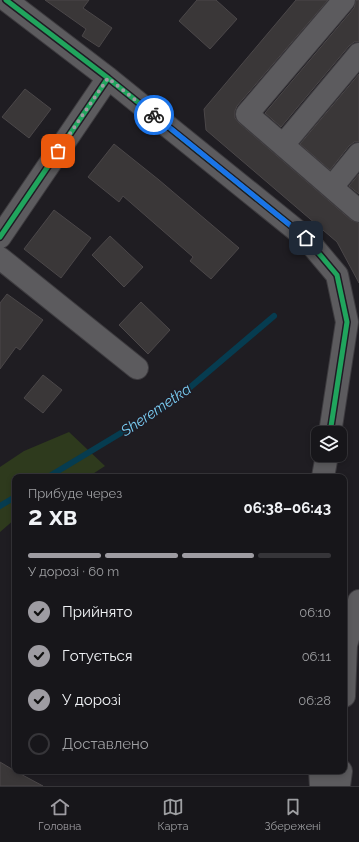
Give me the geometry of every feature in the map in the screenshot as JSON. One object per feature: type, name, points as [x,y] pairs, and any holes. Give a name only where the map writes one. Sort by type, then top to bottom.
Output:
[{"type":"street","points":[[6,0],[108,78],[306,238],[337,275],[348,322],[351,351],[332,426]]},
{"type":"street","points":[[344,0],[247,114],[359,211]]},
{"type":"street","points":[[283,145],[359,54]]},
{"type":"street","points":[[0,237],[108,78]]},
{"type":"street","points":[[332,187],[359,154]]},
{"type":"street","points":[[0,258],[137,368]]},
{"type":"street","points":[[323,474],[325,462]]},
{"type":"street","points":[[347,641],[359,601]]},
{"type":"street","points":[[320,774],[321,786]]},
{"type":"street","points":[[339,786],[341,774]]},
{"type":"green space","points":[[69,432],[105,466],[93,474],[12,474],[12,522],[0,532],[0,467],[24,451]]},
{"type":"building","points":[[45,0],[89,0],[83,8],[112,28],[99,47],[82,36],[86,29]]},
{"type":"building","points":[[197,0],[216,0],[237,19],[210,49],[179,21]]},
{"type":"building","points":[[296,0],[328,0],[237,106],[235,118],[351,220],[359,223],[359,283],[337,242],[206,130],[204,109]]},
{"type":"building","points":[[356,0],[359,0],[359,42],[354,42],[349,46],[281,127],[265,113],[354,8]]},
{"type":"building","points":[[359,74],[359,142],[354,142],[349,146],[330,170],[300,144]]},
{"type":"building","points":[[25,89],[51,109],[29,138],[2,117]]},
{"type":"building","points":[[114,144],[239,248],[211,279],[190,261],[193,257],[123,196],[119,202],[88,177]]},
{"type":"building","points":[[359,174],[359,194],[349,186]]},
{"type":"building","points":[[54,210],[91,238],[61,278],[24,249]]},
{"type":"building","points":[[110,236],[143,267],[124,287],[92,255]]},
{"type":"building","points":[[7,294],[43,320],[20,350],[16,347],[0,369],[0,303]]},
{"type":"building","points":[[141,302],[170,330],[148,354],[119,325]]},
{"type":"building","points":[[43,375],[62,390],[43,413],[24,398]]},
{"type":"building","points":[[0,762],[12,769],[12,774],[21,774],[43,786],[0,786]]},
{"type":"waterway","name":"Sheremetka","points":[[53,474],[174,401],[274,316]]},
{"type":"waterway","name":"Sheremetka","points":[[0,506],[12,499]]},
{"type":"cycle path","points":[[6,0],[108,78],[306,238],[337,275],[347,322],[331,426]]},
{"type":"cycle path","points":[[0,237],[108,78]]},
{"type":"way so far","points":[[58,151],[108,78],[154,115]]},
{"type":"route","points":[[154,115],[306,238]]}]
